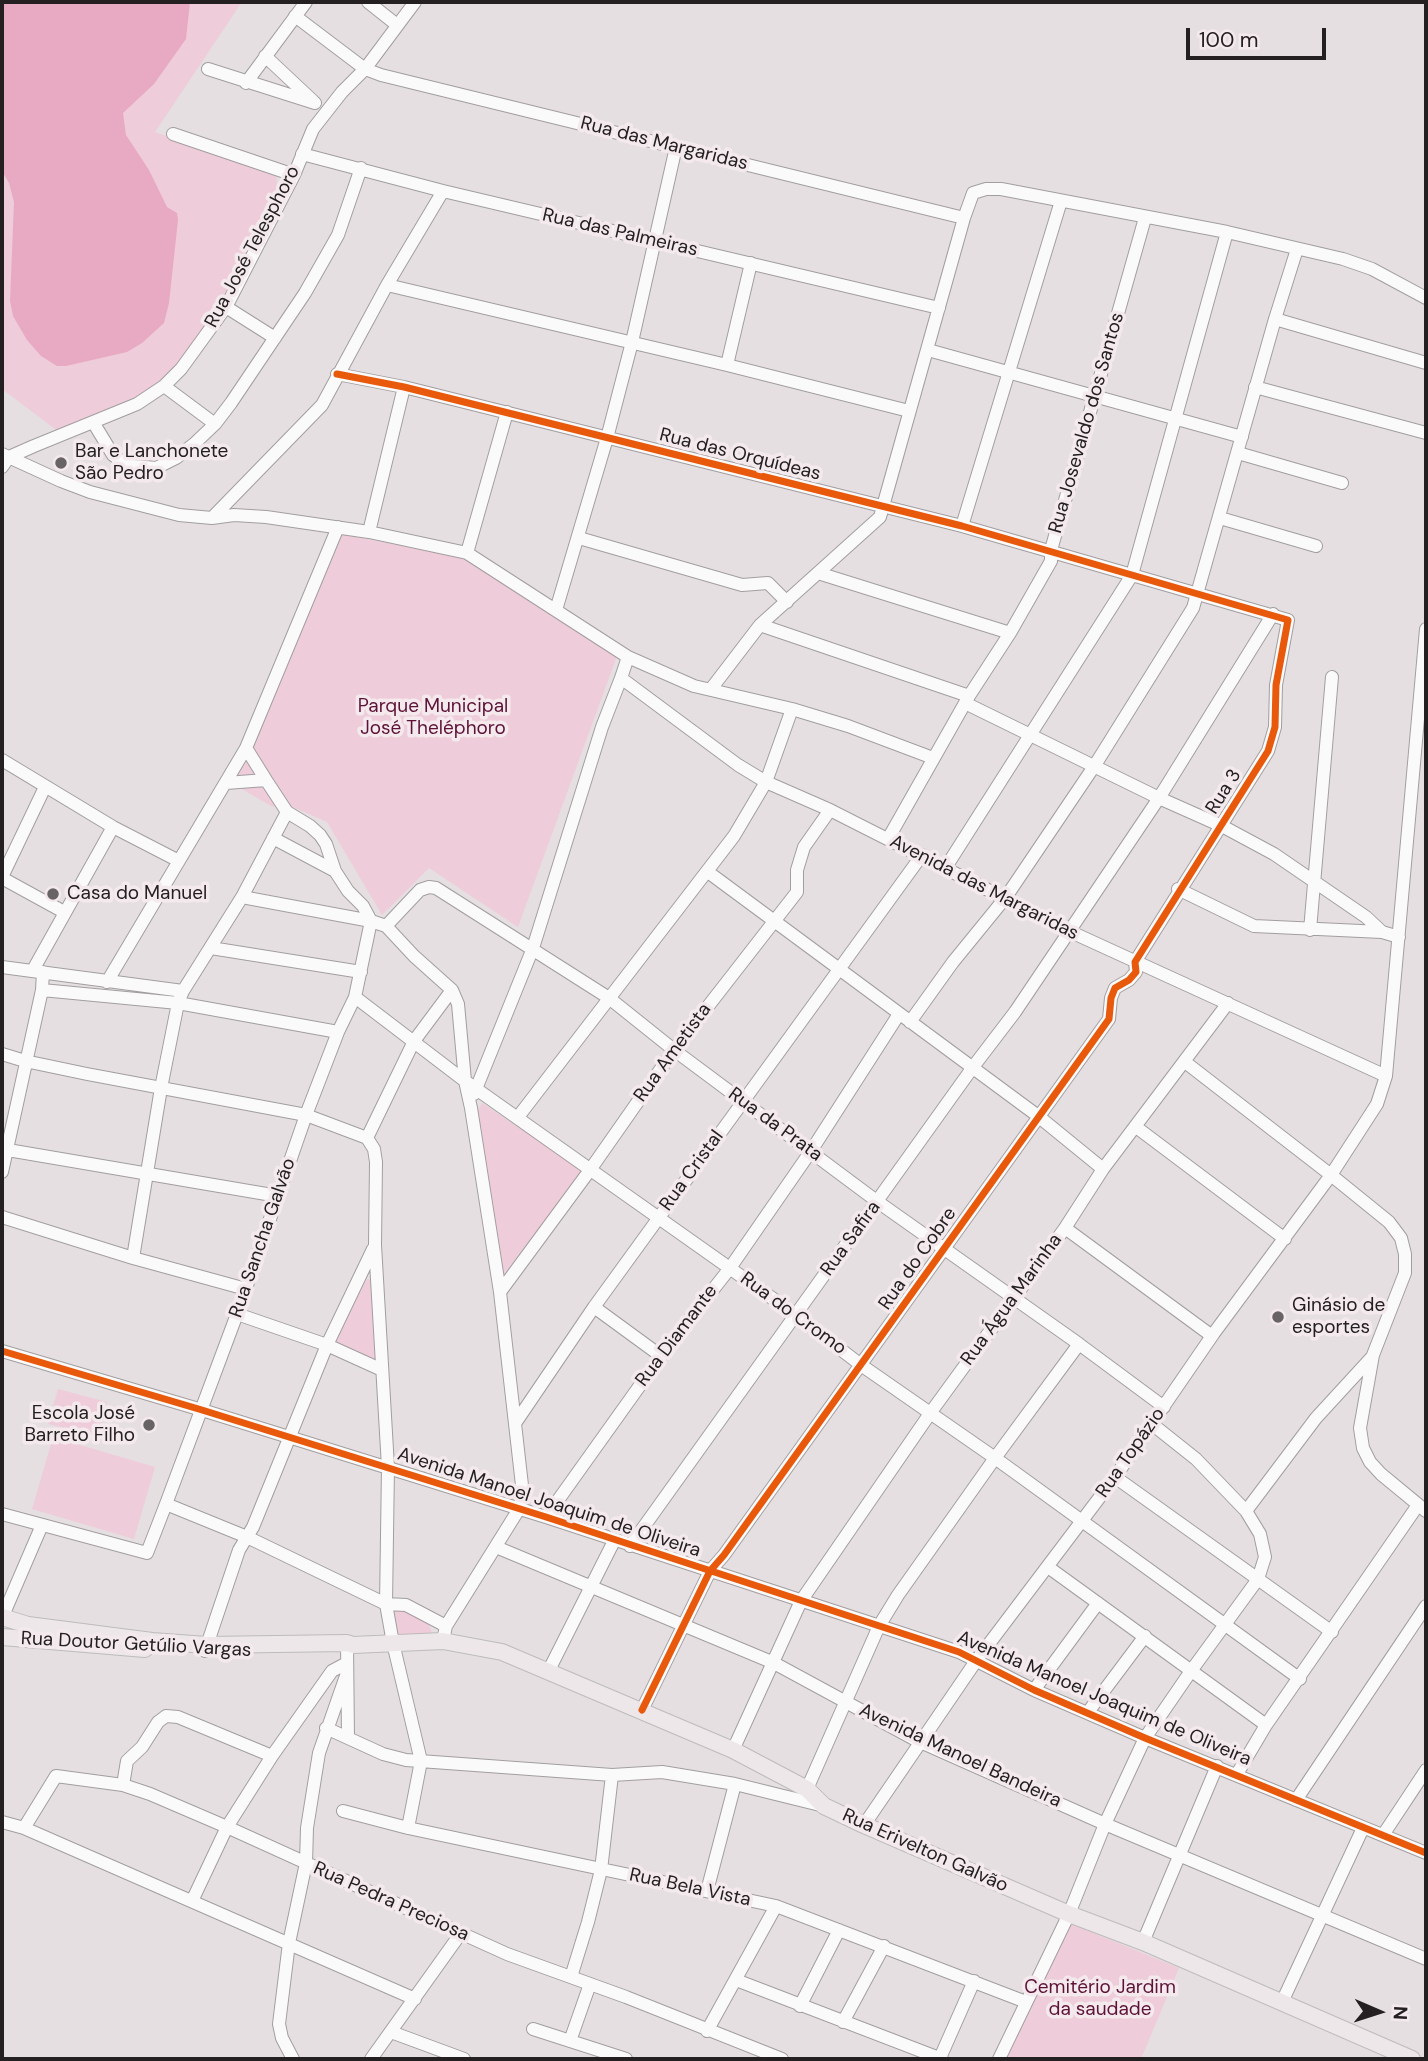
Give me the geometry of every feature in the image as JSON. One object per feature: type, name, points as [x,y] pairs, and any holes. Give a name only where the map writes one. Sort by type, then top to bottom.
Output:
[{"type":"main road","name":"Rua Doutor Getúlio Vargas","points":[[2,1618],[28,1625],[206,1648]]},
{"type":"main road","name":"Rua Doutor Getúlio Vargas","points":[[2,1637],[107,1647],[348,1654],[445,1634]]},
{"type":"main road","name":"Rua Erivelton Galvão","points":[[445,1634],[502,1653],[642,1710],[733,1750],[807,1789],[824,1806],[864,1825],[1412,2059]]},
{"type":"street","points":[[246,83],[306,2]]},
{"type":"street","points":[[368,2],[397,25]]},
{"type":"street","name":"Rua José Telesphoro","points":[[4,459],[137,404],[164,386],[181,369],[226,307],[294,175],[313,129],[365,69],[415,2]]},
{"type":"street","points":[[295,16],[365,69]]},
{"type":"street","points":[[265,56],[327,111]]},
{"type":"street","points":[[208,69],[315,103]]},
{"type":"street","name":"Rua das Margaridas","points":[[365,69],[964,218]]},
{"type":"street","points":[[173,134],[294,175]]},
{"type":"street","points":[[556,610],[579,538],[632,342],[676,147]]},
{"type":"street","name":"Rua das Palmeiras","points":[[302,154],[443,191],[939,308]]},
{"type":"street","points":[[93,422],[119,460],[151,469],[176,458],[215,424],[275,338],[338,235],[361,168]]},
{"type":"street","points":[[711,689],[760,625],[880,517],[973,193],[986,189],[1001,189],[1227,232],[1372,268],[1426,298]]},
{"type":"street","points":[[212,518],[322,405],[387,285],[443,191]]},
{"type":"street","points":[[962,526],[1061,201]]},
{"type":"street","name":"Rua Josevaldo dos Santos","points":[[888,839],[967,699],[1010,633],[1051,561],[1051,550],[1145,218]]},
{"type":"street","points":[[946,867],[1132,575],[1227,232]]},
{"type":"street","name":"Rua Diamante","points":[[546,1517],[661,1356],[730,1268],[904,1018],[1006,897],[1096,765],[1193,608],[1297,249]]},
{"type":"street","points":[[727,365],[751,263]]},
{"type":"street","points":[[387,285],[909,411]]},
{"type":"street","points":[[226,307],[275,338]]},
{"type":"street","points":[[1275,319],[1426,363]]},
{"type":"street","points":[[928,350],[1242,437]]},
{"type":"street","name":"Rua das Orquídeas","points":[[337,374],[507,412],[962,526],[1288,620]]},
{"type":"street","points":[[164,386],[215,424]]},
{"type":"street","points":[[369,532],[404,387]]},
{"type":"street","points":[[1255,387],[1426,433]]},
{"type":"street","points":[[467,553],[507,412]]},
{"type":"street","points":[[1238,453],[1342,483]]},
{"type":"street","points":[[4,459],[90,492],[179,515],[212,518],[234,515],[266,517],[369,532],[467,553],[628,657],[694,686],[792,709],[848,726],[933,758]]},
{"type":"street","points":[[1220,518],[1317,546]]},
{"type":"street","points":[[107,982],[177,860],[246,748],[338,527]]},
{"type":"street","points":[[579,538],[741,585],[768,583],[787,602]]},
{"type":"street","points":[[818,573],[1010,633]]},
{"type":"street","name":"Rua Safira","points":[[630,1546],[1071,932],[1273,614]]},
{"type":"street","name":"Rua 3","points":[[1135,962],[1268,751],[1273,738],[1276,685],[1288,620]]},
{"type":"street","points":[[760,625],[967,699],[1030,735],[1222,826],[1274,854],[1366,917],[1382,932]]},
{"type":"street","name":"Rua Topázio","points":[[864,1825],[976,1661],[1115,1477],[1212,1336],[1331,1175],[1377,1104],[1386,1076],[1426,629]]},
{"type":"street","points":[[470,1085],[533,948],[602,727],[628,657]]},
{"type":"street","points":[[1310,930],[1332,677]]},
{"type":"street","name":"Avenida das Margaridas","points":[[621,678],[738,765],[766,782],[922,855],[1071,932],[1386,1076]]},
{"type":"street","points":[[518,1117],[734,836],[766,782],[792,709]]},
{"type":"street","points":[[246,748],[286,812],[310,825],[320,835],[335,871],[348,891],[363,906],[370,920]]},
{"type":"street","points":[[2,760],[113,827],[177,860]]},
{"type":"street","points":[[226,783],[266,780]]},
{"type":"street","points":[[45,787],[2,877],[64,912]]},
{"type":"street","name":"Rua Ametista","points":[[500,1292],[674,1050],[797,891],[797,870],[804,847],[830,810]]},
{"type":"street","points":[[133,1258],[161,1087],[181,997],[242,897],[286,812]]},
{"type":"street","points":[[2,1172],[4,1149],[42,990],[38,971],[64,912],[113,827]]},
{"type":"street","points":[[273,838],[335,871]]},
{"type":"street","name":"Rua Cristal","points":[[516,1422],[594,1307],[922,855]]},
{"type":"street","points":[[708,872],[1038,1116],[1103,1169]]},
{"type":"street","name":"Rua da Prata","points":[[386,926],[421,890],[436,888],[609,998],[674,1050],[878,1202],[1079,1343],[1164,1407]]},
{"type":"street","points":[[1178,890],[1254,926],[1382,932],[1399,937]]},
{"type":"street","points":[[166,1504],[247,1537],[386,1604],[406,1605],[445,1634],[519,1509],[523,1494],[500,1292],[471,1108],[458,1004],[452,990],[386,926],[370,920],[242,897]]},
{"type":"street","name":"Rua Sancha Galvão","points":[[42,1525],[147,1553],[237,1314],[306,1115],[338,1032],[355,997],[370,920]]},
{"type":"street","points":[[211,948],[361,972]]},
{"type":"street","name":"Rua do Cobre","points":[[642,1710],[710,1571],[1109,1019],[1115,988],[1129,980],[1136,972],[1135,962]]},
{"type":"street","points":[[2,967],[107,982],[338,1032]]},
{"type":"street","points":[[42,990],[181,997]]},
{"type":"street","points":[[367,1138],[414,1041],[452,990]]},
{"type":"street","name":"Rua do Cromo","points":[[355,997],[470,1085],[796,1315],[861,1365],[995,1458],[1300,1679]]},
{"type":"street","name":"Rua Água Marinha","points":[[733,1750],[801,1601],[930,1412],[1066,1227],[1103,1169],[1228,1003]]},
{"type":"street","points":[[2,1054],[25,1061],[306,1115],[367,1138],[374,1149],[380,1369],[388,1468],[386,1604],[421,1761],[408,1828]]},
{"type":"street","points":[[1185,1062],[1389,1223],[1401,1238],[1405,1254],[1405,1273],[1373,1355],[1360,1428],[1363,1448],[1370,1462],[1381,1475],[1422,1508],[1266,1725],[1237,1774]]},
{"type":"street","points":[[1136,1127],[1285,1238]]},
{"type":"street","points":[[4,1149],[278,1196]]},
{"type":"street","points":[[2,1217],[133,1258],[246,1289]]},
{"type":"street","points":[[1066,1227],[1212,1336]]},
{"type":"street","points":[[206,1648],[239,1550],[290,1437],[327,1345],[375,1245]]},
{"type":"street","points":[[594,1307],[661,1356]]},
{"type":"street","points":[[237,1314],[327,1345],[380,1369]]},
{"type":"street","points":[[807,1789],[879,1626],[925,1556],[1079,1343]]},
{"type":"street","name":"Avenida Manoel Joaquim de Oliveira","points":[[2,1351],[546,1517],[959,1653],[1034,1690],[1145,1738],[1426,1853]]},
{"type":"street","points":[[1246,1511],[1317,1418],[1373,1355]]},
{"type":"street","points":[[999,2059],[1069,1914],[1105,1824],[1145,1738],[1258,1579],[1265,1557],[1260,1534],[1246,1511],[1205,1468],[1152,1424]]},
{"type":"street","points":[[1115,1477],[1332,1632]]},
{"type":"street","points":[[2,1514],[42,1525],[2,1618]]},
{"type":"street","points":[[548,1672],[614,1541]]},
{"type":"street","name":"Avenida Manoel Bandeira","points":[[496,1547],[774,1663],[919,1742],[1105,1824],[1426,1959]]},
{"type":"street","points":[[1048,1567],[1266,1725]]},
{"type":"street","points":[[1034,1690],[1098,1603]]},
{"type":"street","points":[[1296,1800],[1426,1606]]},
{"type":"street","points":[[1088,1712],[1145,1636]]},
{"type":"street","points":[[293,2059],[282,2038],[279,2024],[289,1943],[306,1863],[311,1793],[319,1753],[348,1654]]},
{"type":"street","points":[[348,1654],[348,1738]]},
{"type":"street","points":[[192,1901],[227,1827],[272,1756],[332,1671],[348,1654]]},
{"type":"street","points":[[124,1785],[127,1761],[142,1746],[158,1722],[172,1716],[272,1756]]},
{"type":"street","points":[[326,1728],[383,1754],[421,1761],[612,1775],[662,1772],[735,1784],[824,1806]]},
{"type":"street","points":[[1143,1942],[1217,1766]]},
{"type":"street","points":[[1383,1835],[1426,1770]]},
{"type":"street","points":[[571,1977],[601,1870],[612,1775]]},
{"type":"street","name":"Rua Pedra Preciosa","points":[[24,1828],[56,1776],[124,1785],[227,1827],[507,1954],[707,2031],[756,2055],[782,2059]]},
{"type":"street","points":[[707,1891],[735,1784]]},
{"type":"street","name":"Rua Bela Vista","points":[[343,1811],[408,1828],[776,1906],[1026,2002]]},
{"type":"street","points":[[2,1822],[24,1828],[415,1999]]},
{"type":"street","points":[[1282,2002],[1363,1828]]},
{"type":"street","points":[[707,2031],[776,1906]]},
{"type":"street","points":[[800,2006],[839,1930]]},
{"type":"street","points":[[371,2059],[461,1933]]},
{"type":"street","points":[[843,2022],[884,1946]]},
{"type":"street","points":[[737,1980],[941,2059],[974,1981]]},
{"type":"street","points":[[570,2041],[590,1984]]},
{"type":"street","points":[[533,2029],[601,2055],[626,2059]]},
{"type":"street","points":[[391,2032],[464,2059]]},
{"type":"green space","points":[[2,2],[242,2],[155,132],[276,175],[278,192],[225,301],[177,369],[138,401],[59,432],[2,389]]},
{"type":"green space","name":"Parque Municipal José Theléphoro","points":[[342,534],[463,558],[617,656],[518,927],[429,868],[382,915],[327,822],[279,801],[273,807],[233,784]]},
{"type":"green space","points":[[482,1103],[584,1171],[502,1276],[476,1114]]},
{"type":"green space","points":[[367,1279],[373,1280],[377,1362],[333,1343]]},
{"type":"green space","points":[[58,1389],[107,1402],[98,1436],[48,1424]]},
{"type":"green space","points":[[53,1437],[155,1467],[134,1539],[32,1509]]},
{"type":"green space","points":[[392,1606],[403,1607],[427,1621],[434,1637],[396,1636]]},
{"type":"green space","name":"Cemitério Jardim da saudade","points":[[1069,1923],[1179,1968],[1141,2059],[1005,2059]]},
{"type":"shaded area","points":[[2,2],[190,2],[186,39],[154,84],[123,113],[126,135],[149,170],[167,207],[177,213],[178,220],[169,303],[164,323],[142,343],[127,352],[57,366],[41,356],[27,340],[13,316],[10,301],[14,202],[9,183],[2,171]]},
{"type":"cycle path","points":[[337,374],[404,387],[962,526],[1288,620],[1276,685],[1275,727],[1268,751],[1135,962],[1136,972],[1129,980],[1115,988],[1109,1019],[710,1571],[642,1710]]},
{"type":"cycle path","points":[[2,1351],[546,1517],[959,1652],[1034,1690],[1145,1738],[1426,1853]]},
{"type":"place","name":"Bar e Lanchonete São Pedro","points":[[61,463]]},
{"type":"place","name":"Casa do Manuel","points":[[53,894]]},
{"type":"place","name":"Ginásio de esportes","points":[[1278,1317]]},
{"type":"place","name":"Escola José Barreto Filho","points":[[149,1425]]}]
